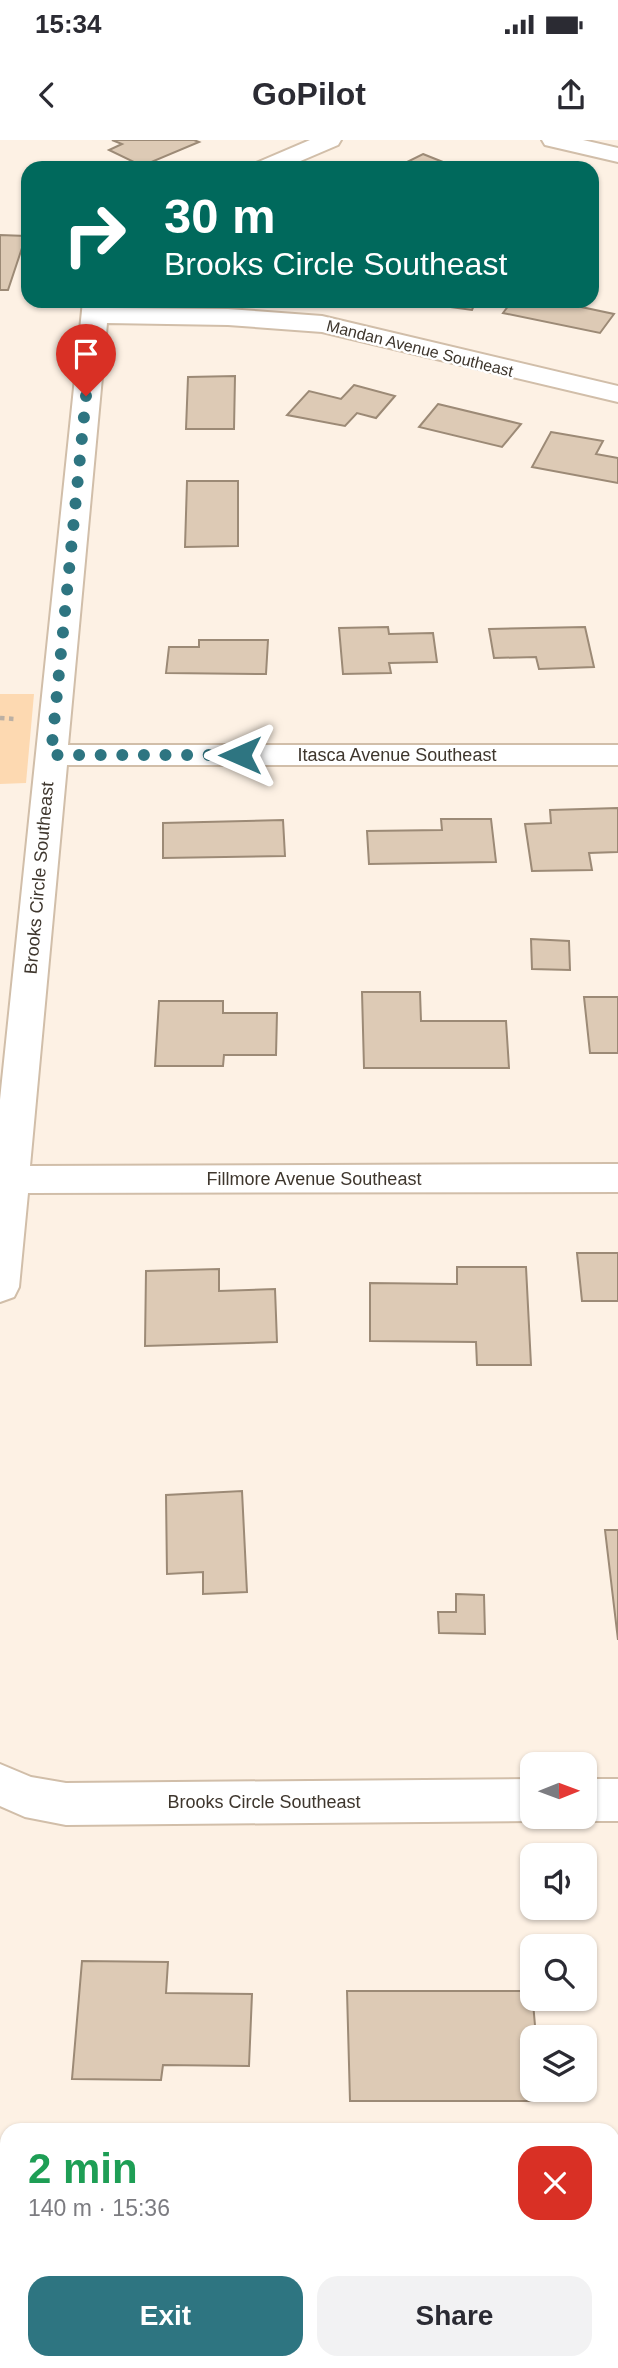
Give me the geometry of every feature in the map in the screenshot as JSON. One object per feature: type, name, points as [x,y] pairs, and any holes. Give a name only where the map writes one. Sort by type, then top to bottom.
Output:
[{"type":"street","points":[[280,161],[330,140]]},
{"type":"street","points":[[553,140],[618,155]]},
{"type":"street","name":"Mandan Avenue Southeast","points":[[95,308],[322,324],[618,394]]},
{"type":"street","name":"Brooks Circle Southeast","points":[[0,1287],[95,308]]},
{"type":"street","name":"Itasca Avenue Southeast","points":[[51,755],[618,755]]},
{"type":"street","name":"Fillmore Avenue Southeast","points":[[11,1180],[618,1178]]},
{"type":"street","name":"Brooks Circle Southeast","points":[[0,1784],[25,1796],[66,1804],[520,1800]]},
{"type":"street","points":[[597,1800],[618,1800]]},
{"type":"shaded area","points":[[0,694],[34,694],[26,783],[0,784]]},
{"type":"building","points":[[112,140],[199,142],[154,161],[132,161],[109,150],[122,144]]},
{"type":"building","points":[[423,154],[440,161],[409,161]]},
{"type":"building","points":[[0,235],[21,236],[21,251],[8,290],[0,290]]},
{"type":"building","points":[[507,308],[586,308],[614,314],[600,333],[503,313]]},
{"type":"building","points":[[235,376],[234,429],[186,429],[188,377]]},
{"type":"building","points":[[354,385],[395,396],[376,418],[357,413],[345,426],[287,415],[309,391],[341,399]]},
{"type":"building","points":[[438,404],[521,424],[502,447],[419,427]]},
{"type":"building","points":[[551,432],[603,441],[596,454],[618,458],[618,483],[532,467]]},
{"type":"building","points":[[187,481],[238,481],[238,546],[185,547]]},
{"type":"building","points":[[388,627],[389,634],[433,633],[437,662],[389,663],[391,673],[343,674],[339,628]]},
{"type":"building","points":[[585,627],[594,667],[539,669],[536,657],[494,658],[489,629]]},
{"type":"building","points":[[199,640],[268,640],[266,674],[166,673],[169,647],[199,647]]},
{"type":"building","points":[[618,808],[618,852],[589,853],[592,870],[532,871],[525,824],[551,823],[550,810]]},
{"type":"building","points":[[441,819],[491,819],[496,862],[369,864],[367,831],[442,830]]},
{"type":"building","points":[[283,820],[285,856],[163,858],[163,823]]},
{"type":"building","points":[[531,939],[569,941],[570,970],[532,969]]},
{"type":"building","points":[[362,992],[420,992],[421,1021],[506,1021],[509,1068],[364,1068]]},
{"type":"building","points":[[584,997],[618,997],[618,1053],[590,1053]]},
{"type":"building","points":[[159,1001],[223,1001],[223,1013],[277,1013],[276,1055],[224,1055],[223,1066],[155,1066]]},
{"type":"building","points":[[577,1253],[618,1253],[618,1301],[582,1301]]},
{"type":"building","points":[[457,1267],[526,1267],[531,1365],[477,1365],[476,1342],[370,1341],[370,1283],[457,1284]]},
{"type":"building","points":[[219,1269],[219,1291],[275,1289],[277,1342],[145,1346],[146,1271]]},
{"type":"building","points":[[242,1491],[247,1592],[203,1594],[203,1572],[167,1574],[166,1495]]},
{"type":"building","points":[[605,1530],[618,1530],[618,1640]]},
{"type":"building","points":[[456,1594],[484,1595],[485,1634],[439,1633],[438,1612],[456,1612]]},
{"type":"building","points":[[82,1961],[168,1962],[166,1993],[252,1994],[249,2066],[163,2065],[161,2080],[72,2079]]},
{"type":"building","points":[[347,1991],[520,1991],[520,2011],[534,2011],[535,2025],[520,2025],[520,2101],[350,2101]]},
{"type":"route","points":[[86,396],[51,755],[240,755]]}]
